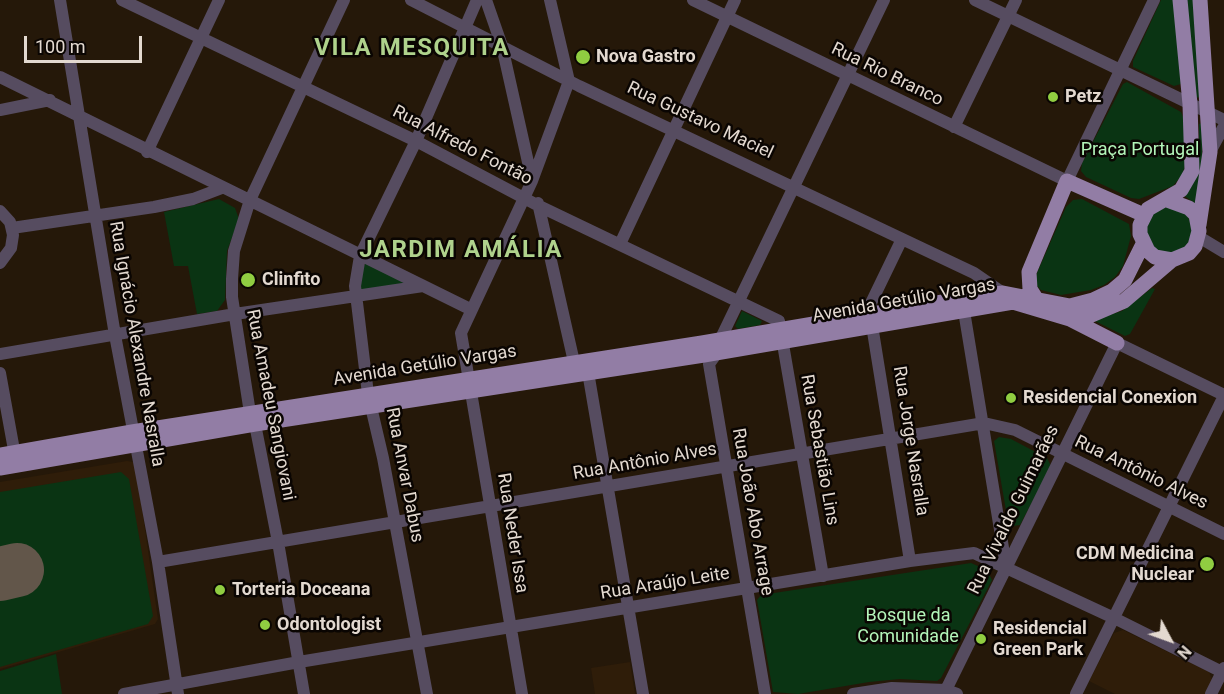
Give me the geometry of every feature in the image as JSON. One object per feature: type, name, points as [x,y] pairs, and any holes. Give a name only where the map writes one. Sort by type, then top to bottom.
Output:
[{"type":"main road","points":[[1172,260],[1155,257],[1143,244],[1140,234],[1144,215],[1154,205],[1167,200],[1187,182],[1192,171],[1190,104],[1180,0]]},
{"type":"main road","points":[[1070,319],[1089,316],[1124,301],[1172,260],[1189,253],[1199,231],[1210,152],[1200,0]]},
{"type":"main road","points":[[1037,300],[1030,289],[1029,273],[1067,181],[1144,215]]},
{"type":"main road","points":[[1167,200],[1181,202],[1189,208],[1199,231]]},
{"type":"main road","points":[[1008,297],[1070,306],[1093,300],[1112,291],[1125,280],[1143,244]]},
{"type":"main road","name":"Avenida Getúlio Vargas","points":[[468,384],[588,372],[710,351],[978,296],[1008,297]]},
{"type":"main road","name":"Avenida Getúlio Vargas","points":[[872,319],[964,311],[1008,297]]},
{"type":"main road","name":"Rua Gustavo Maciel","points":[[1008,297],[1070,319],[1117,343]]},
{"type":"main road","name":"Avenida Getúlio Vargas","points":[[0,468],[10,458],[468,384],[574,362],[710,351]]},
{"type":"street","name":"Rua Ignácio Alexandre Nasralla","points":[[60,0],[81,116],[115,335],[158,562],[177,689]]},
{"type":"street","name":"Rua Alfredo Fontão","points":[[122,0],[416,141],[539,206],[739,300],[780,321],[782,335]]},
{"type":"street","points":[[147,152],[219,0]]},
{"type":"street","name":"Rua Amadeu Sangiovani","points":[[304,694],[278,542],[252,419],[232,297],[234,251],[250,200],[344,0]]},
{"type":"street","name":"Rua Gustavo Maciel","points":[[411,0],[569,81],[974,273],[1008,297]]},
{"type":"street","name":"Rua Anvar Dabus","points":[[427,694],[370,400],[356,298],[356,272],[360,256],[416,141],[477,0]]},
{"type":"street","points":[[486,0],[502,46],[574,362]]},
{"type":"street","points":[[550,0],[569,81]]},
{"type":"street","name":"Rua Rio Branco","points":[[693,0],[1067,181]]},
{"type":"street","points":[[620,244],[735,0]]},
{"type":"street","points":[[710,351],[739,300],[884,0]]},
{"type":"street","points":[[975,0],[1224,120]]},
{"type":"street","points":[[954,127],[1016,0]]},
{"type":"street","points":[[1067,181],[1154,0]]},
{"type":"street","points":[[0,77],[50,100],[147,152],[250,200],[470,309]]},
{"type":"street","name":"Rua Neder Issa","points":[[522,694],[461,333],[470,309],[532,181],[569,81]]},
{"type":"street","points":[[3,109],[22,99],[29,90]]},
{"type":"street","points":[[3,109],[50,100]]},
{"type":"street","points":[[1210,152],[1224,126]]},
{"type":"street","points":[[12,228],[96,218],[193,199],[222,188]]},
{"type":"street","points":[[0,211],[12,228],[11,248],[0,263]]},
{"type":"street","points":[[1199,231],[1224,252]]},
{"type":"street","points":[[872,319],[871,303],[901,240]]},
{"type":"street","points":[[974,273],[978,296]]},
{"type":"street","points":[[0,354],[235,314],[356,298],[423,286]]},
{"type":"street","points":[[964,311],[1006,566]]},
{"type":"street","name":"Rua Jorge Nasralla","points":[[872,319],[910,561]]},
{"type":"street","name":"Rua Sebastião Lins","points":[[782,335],[823,576]]},
{"type":"street","name":"Rua Gustavo Maciel","points":[[1117,343],[1224,396]]},
{"type":"street","name":"Rua Vivaldo Guimarães","points":[[949,693],[1006,566],[1117,343]]},
{"type":"street","name":"Rua João Abo Arrage","points":[[710,351],[726,466],[765,694]]},
{"type":"street","points":[[588,372],[643,694]]},
{"type":"street","points":[[0,373],[10,458]]},
{"type":"street","points":[[1076,694],[1224,396]]},
{"type":"street","name":"Rua Antônio Alves","points":[[158,562],[984,423],[1015,430],[1224,534]]},
{"type":"street","name":"Rua Araújo Leite","points":[[124,694],[177,689],[298,662],[910,561],[975,553],[1223,671]]},
{"type":"street","points":[[1211,694],[1223,671]]},
{"type":"street","points":[[854,694],[892,688],[949,693]]},
{"type":"shaded area","points":[[127,461],[133,462],[136,468],[158,619],[155,624],[0,669],[0,482]]},
{"type":"shaded area","points":[[1123,630],[1209,672],[1214,684],[1209,694],[1115,694],[1089,681],[1114,633]]},
{"type":"shaded area","points":[[630,662],[635,694],[595,694],[591,668]]},
{"type":"green space","name":"Praça Portugal","points":[[1161,0],[1176,0],[1181,84],[1174,86],[1133,67],[1133,61]]},
{"type":"green space","name":"Praça Portugal","points":[[1187,0],[1193,0],[1200,97],[1195,98]]},
{"type":"green space","name":"Praça Portugal","points":[[1127,82],[1181,112],[1185,122],[1186,163],[1182,175],[1173,186],[1139,199],[1131,198],[1086,177],[1081,171],[1082,163],[1123,84]]},
{"type":"green space","name":"Praça Portugal","points":[[1203,123],[1201,185],[1196,204],[1183,195],[1199,162],[1199,124]]},
{"type":"green space","points":[[219,199],[235,208],[239,219],[227,251],[225,300],[217,311],[197,314],[188,266],[174,266],[164,212]]},
{"type":"green space","name":"Praça Portugal","points":[[1082,199],[1129,224],[1131,236],[1123,266],[1115,277],[1091,290],[1061,295],[1041,290],[1033,282],[1066,207],[1073,200]]},
{"type":"green space","name":"Praça Portugal","points":[[1169,207],[1185,214],[1192,230],[1185,246],[1169,253],[1153,246],[1146,230],[1153,214]]},
{"type":"green space","points":[[365,263],[411,285],[360,294],[360,279]]},
{"type":"green space","points":[[1152,288],[1155,289],[1130,334],[1125,336],[1093,320],[1122,311]]},
{"type":"green space","points":[[742,311],[762,321],[760,325],[738,329],[735,326]]},
{"type":"green space","points":[[999,437],[1011,439],[1047,458],[1051,466],[1020,525],[1013,526],[1008,522],[994,441]]},
{"type":"green space","points":[[121,472],[129,479],[153,616],[148,624],[0,667],[0,599],[29,591],[34,586],[23,549],[19,544],[0,549],[0,492]]},
{"type":"green space","name":"Bosque da Comunidade","points":[[971,563],[987,570],[992,580],[941,678],[937,681],[900,679],[798,694],[773,692],[757,600],[761,595]]},
{"type":"green space","points":[[56,654],[62,694],[0,694],[0,671]]},
{"type":"runway","points":[[0,574],[17,570]]},
{"type":"place","name":"Nova Gastro","points":[[583,57]]},
{"type":"place","name":"Petz","points":[[1053,97]]},
{"type":"place","name":"Clinfito","points":[[248,280]]},
{"type":"place","name":"Residencial Conexion","points":[[1011,398]]},
{"type":"place","name":"CDM Medicina Nuclear","points":[[1207,564]]},
{"type":"place","name":"Torteria Doceana","points":[[220,590]]},
{"type":"place","name":"Odontologist","points":[[265,625]]},
{"type":"place","name":"Residencial Green Park","points":[[981,639]]},
{"type":"district","name":"VILA MESQUITA","points":[[412,49]]},
{"type":"district","name":"JARDIM AMÁLIA","points":[[461,251]]}]
